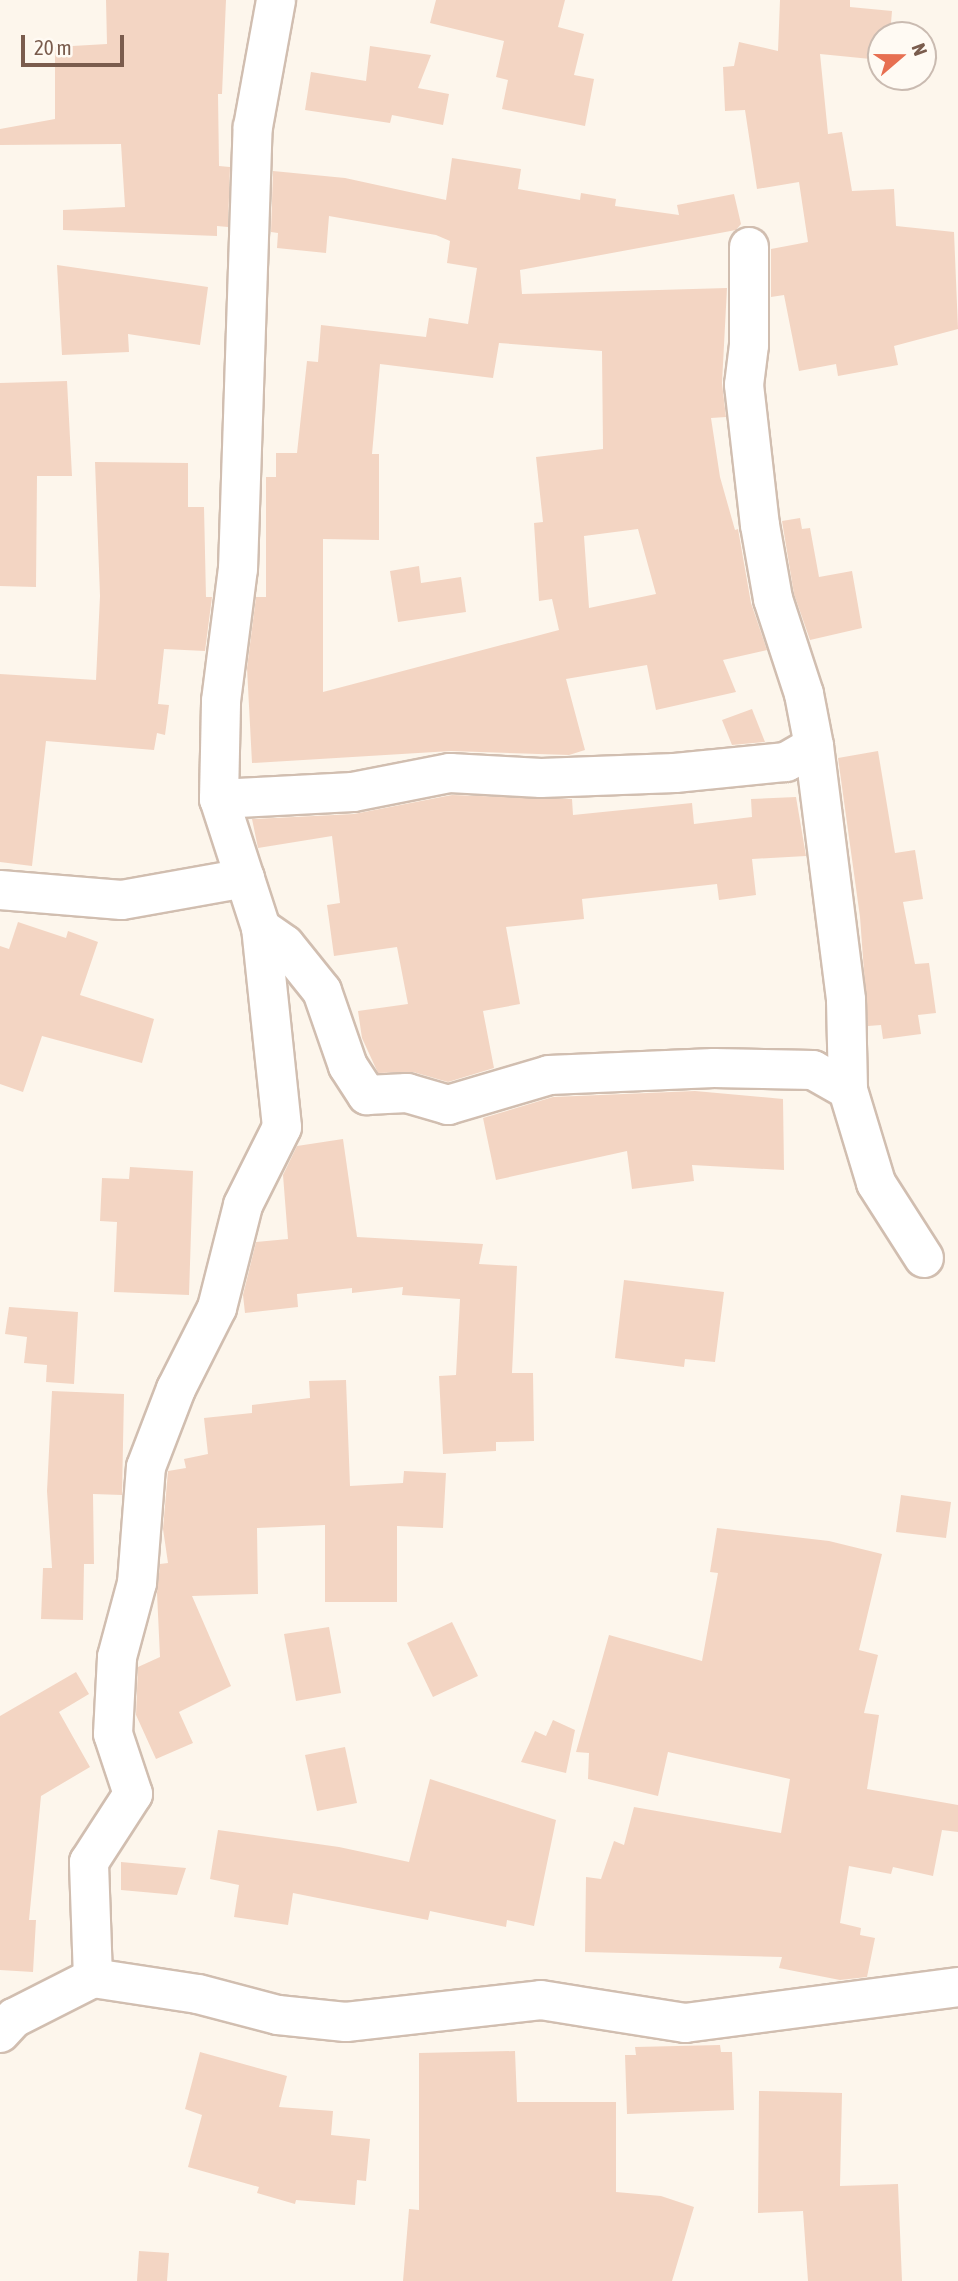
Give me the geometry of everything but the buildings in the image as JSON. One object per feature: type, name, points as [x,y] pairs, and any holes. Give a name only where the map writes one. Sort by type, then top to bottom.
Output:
[{"type":"street","points":[[93,1978],[89,1862],[133,1794],[113,1734],[117,1657],[137,1583],[146,1467],[176,1390],[216,1308],[243,1205],[282,1127],[261,928],[219,799],[221,701],[238,569],[253,127],[276,0]]},
{"type":"street","points":[[749,247],[749,345],[744,385],[760,525],[773,598],[804,694],[814,746],[846,1000],[848,1090],[876,1183],[924,1258]]},
{"type":"street","points":[[219,799],[353,792],[450,773],[541,778],[675,773],[786,762],[814,746]]},
{"type":"street","points":[[0,890],[122,900],[244,877]]},
{"type":"street","points":[[261,928],[285,945],[322,991],[348,1066],[367,1095],[407,1093],[448,1105],[549,1075],[714,1068],[813,1070],[848,1090]]},
{"type":"street","points":[[0,2033],[14,2018],[93,1978],[198,1994],[278,2015],[346,2022],[541,2000],[685,2023],[958,1987]]}]
